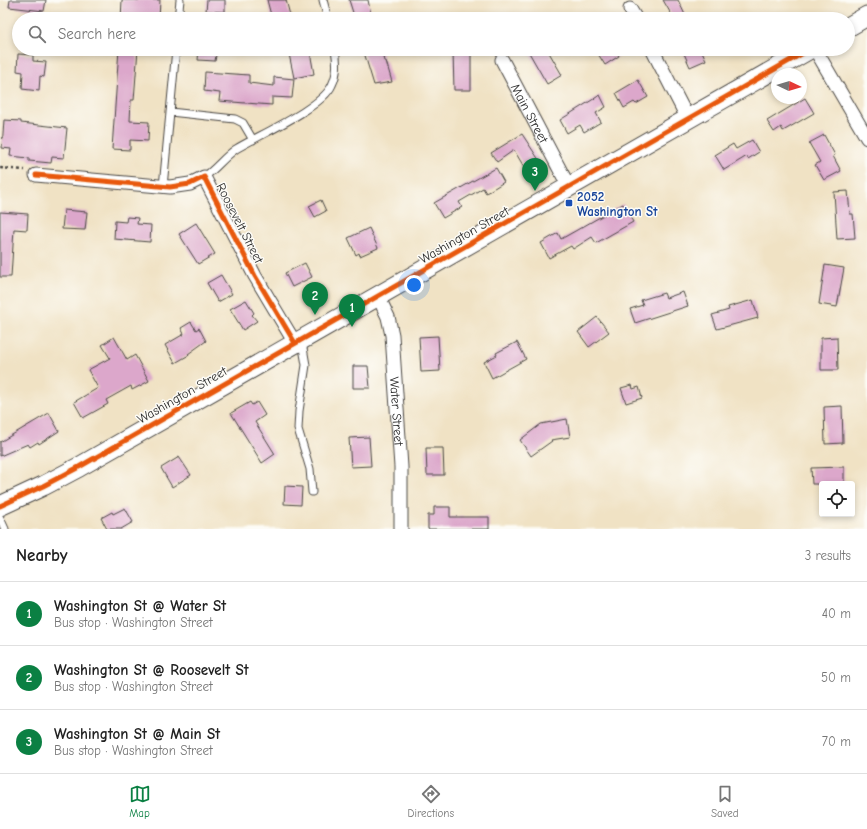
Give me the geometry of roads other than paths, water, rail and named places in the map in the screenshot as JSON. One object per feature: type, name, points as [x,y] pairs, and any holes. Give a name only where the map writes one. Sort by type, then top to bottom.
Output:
[{"type":"main road","points":[[855,23],[867,16]]},
{"type":"main road","name":"Washington Street","points":[[0,506],[73,470],[798,56]]},
{"type":"street","points":[[656,56],[688,119]]},
{"type":"street","points":[[819,56],[867,138]]},
{"type":"street","name":"Main Street","points":[[502,60],[569,187]]},
{"type":"street","name":"Roosevelt Street","points":[[36,175],[163,187],[184,186],[204,178],[255,276],[298,341]]},
{"type":"street","name":"Water Street","points":[[378,296],[388,317],[392,334],[400,467],[401,529]]},
{"type":"lane","points":[[179,12],[180,0]]},
{"type":"lane","points":[[323,0],[326,12]]},
{"type":"lane","points":[[163,187],[175,56]]},
{"type":"lane","points":[[204,178],[231,153],[312,106],[332,86],[337,69],[337,56]]},
{"type":"lane","points":[[170,112],[235,119],[243,123],[253,140]]},
{"type":"lane","points":[[298,341],[306,365],[299,411],[298,429],[310,469],[312,492]]},
{"type":"lane","points":[[0,518],[5,529]]},
{"type":"place","name":"Washington St @ Main St","points":[[535,191]]},
{"type":"place","name":"2052 Washington St","points":[[569,203]]},
{"type":"place","name":"Washington St @ Roosevelt St","points":[[315,315]]},
{"type":"place","name":"Washington St @ Water St","points":[[352,327]]}]
